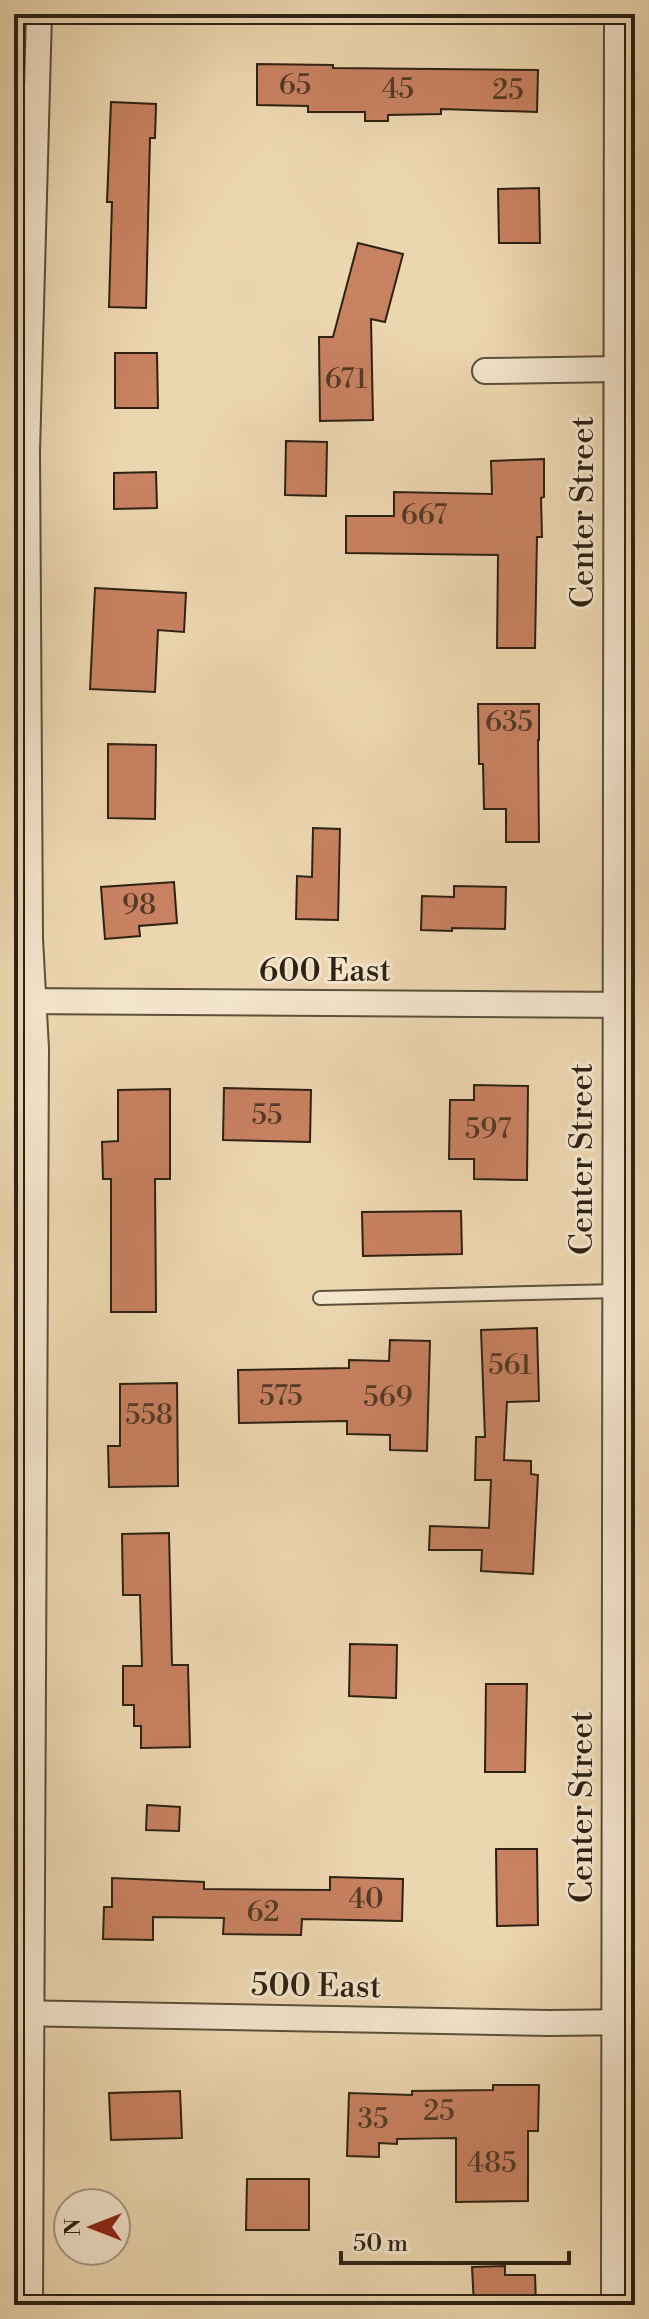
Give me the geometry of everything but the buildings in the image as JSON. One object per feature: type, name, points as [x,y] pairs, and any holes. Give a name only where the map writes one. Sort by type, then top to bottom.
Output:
[{"type":"street","points":[[30,2305],[23,2014],[36,1049],[24,1001],[30,939],[27,451],[39,14]]},
{"type":"street","name":"Center Street","points":[[617,2305],[626,2022],[618,1291],[627,1005],[619,369],[620,14]]},
{"type":"street","points":[[485,371],[619,369]]},
{"type":"street","name":"600 East","points":[[24,1001],[627,1005]]},
{"type":"street","name":"500 East","points":[[23,2014],[626,2022]]},
{"type":"lane","points":[[320,1298],[618,1291]]}]
